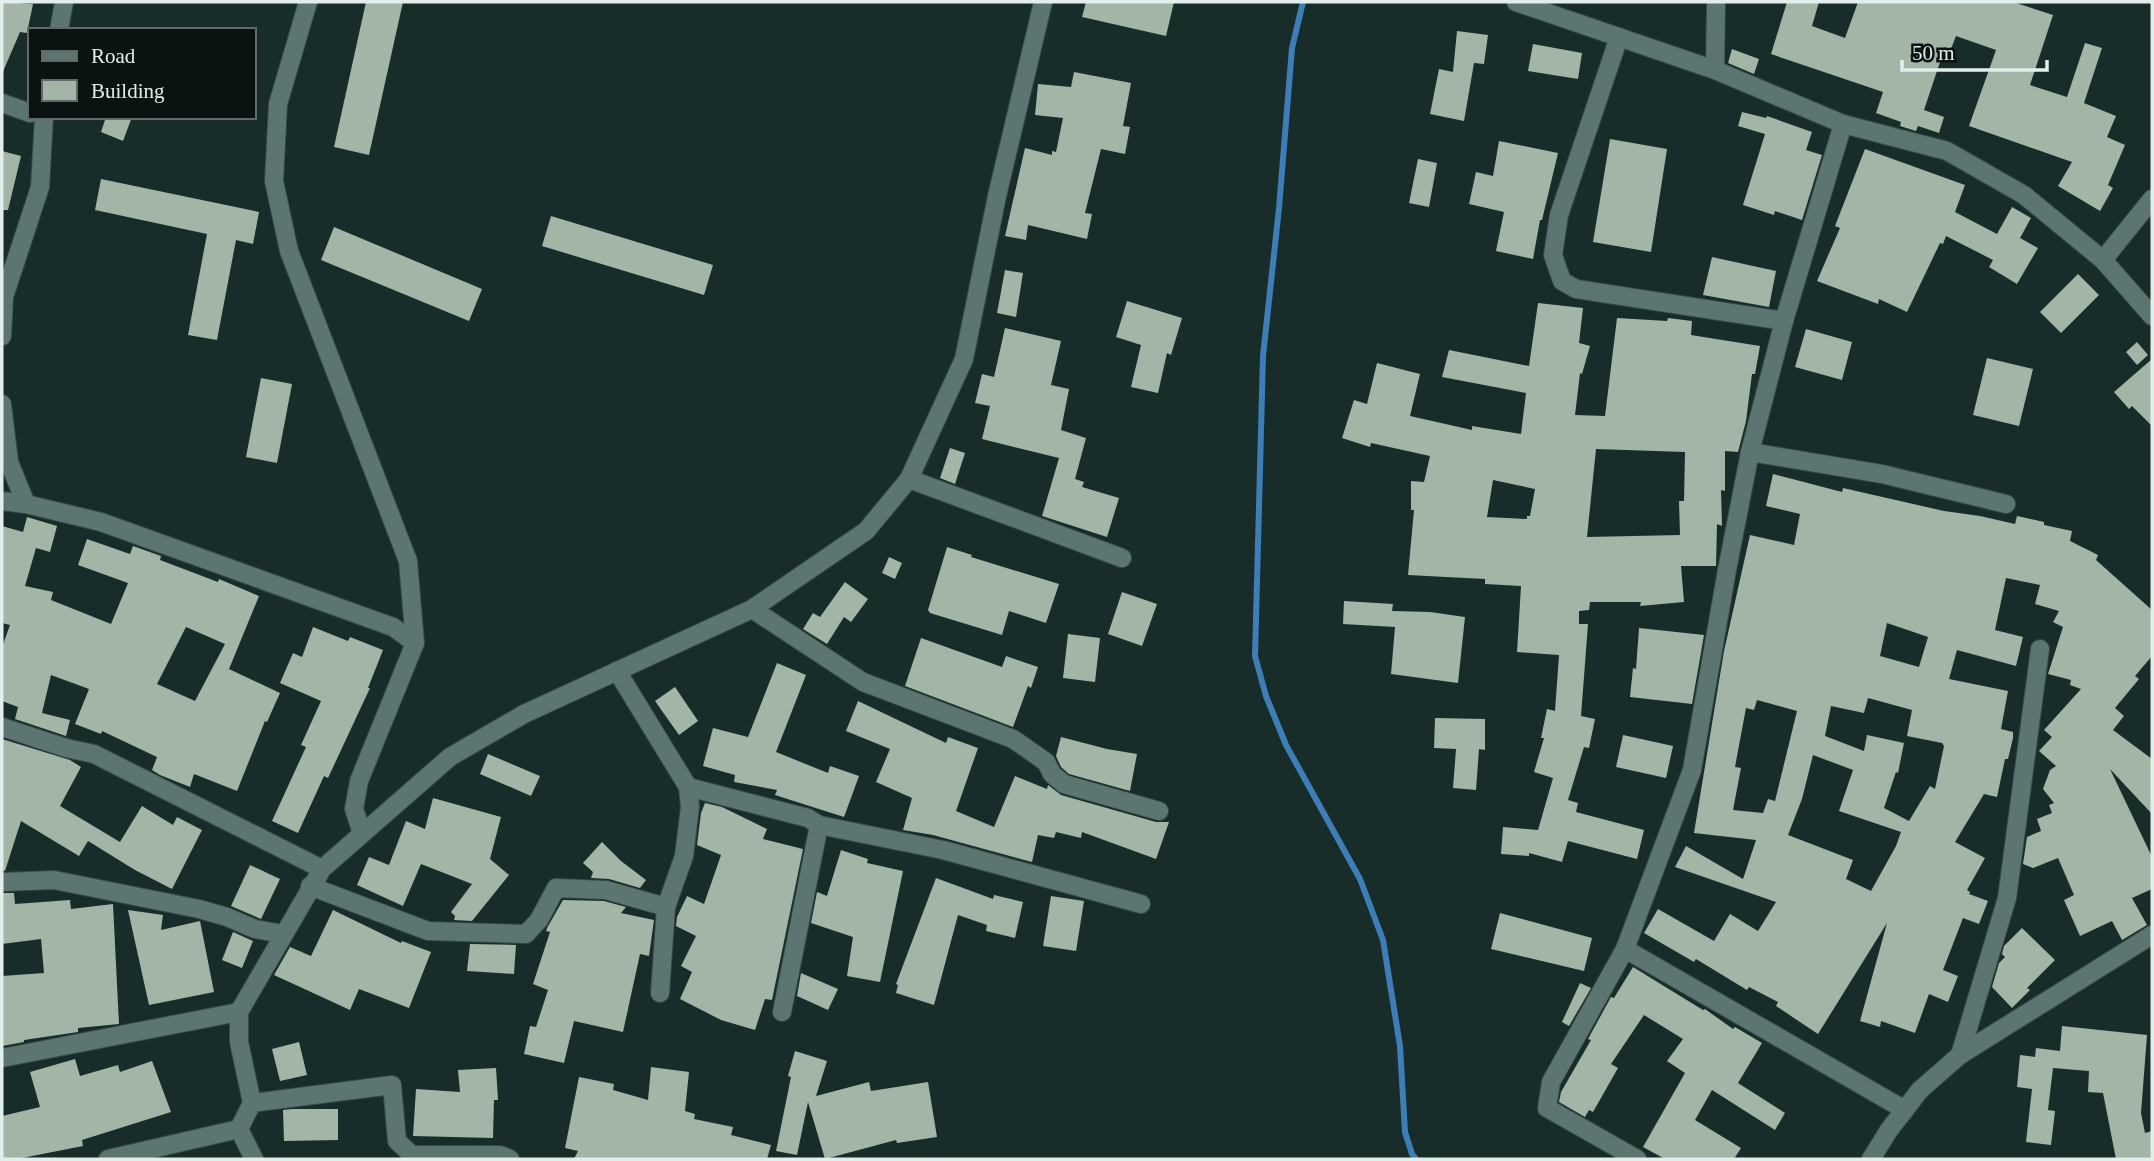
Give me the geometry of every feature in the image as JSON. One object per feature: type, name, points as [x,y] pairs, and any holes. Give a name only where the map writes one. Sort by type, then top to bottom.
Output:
[{"type":"street","points":[[59,28],[64,2]]},
{"type":"street","points":[[308,2],[278,104],[274,181],[289,251],[408,561],[415,643],[359,781],[354,809],[362,833]]},
{"type":"street","points":[[239,1129],[252,1103],[239,1042],[239,1012],[321,869],[450,757],[524,714],[752,609],[866,531],[909,479],[964,359],[997,196],[1043,2]]},
{"type":"street","points":[[1516,2],[1715,71],[1843,124],[1947,151],[2024,195],[2103,260],[2152,316]]},
{"type":"street","points":[[1715,71],[1716,2]]},
{"type":"street","points":[[1619,37],[1559,215],[1553,255],[1562,281],[1576,289],[1784,321]]},
{"type":"street","points":[[2,103],[28,112]]},
{"type":"street","points":[[2,336],[3,296],[40,187],[43,119]]},
{"type":"street","points":[[1637,1159],[1547,1108],[1551,1082],[1625,949],[1692,771],[1750,452],[1784,321],[1843,124]]},
{"type":"street","points":[[2103,260],[2152,199]]},
{"type":"street","points":[[2,404],[9,462],[26,503]]},
{"type":"street","points":[[1750,452],[1882,474],[2006,504]]},
{"type":"street","points":[[909,479],[1122,558]]},
{"type":"street","points":[[2,501],[26,503],[101,522],[393,627],[415,643]]},
{"type":"street","points":[[752,609],[863,681],[1013,739],[1046,762],[1052,774],[1064,784],[1159,811]]},
{"type":"street","points":[[1960,1055],[2007,898],[2040,649]]},
{"type":"street","points":[[617,671],[688,786],[691,807],[684,856],[666,907],[660,993]]},
{"type":"street","points":[[2,727],[66,748],[94,754],[321,869]]},
{"type":"street","points":[[688,786],[808,818],[819,825],[943,850],[1140,904]]},
{"type":"street","points":[[782,1012],[819,825]]},
{"type":"street","points":[[2,882],[54,880],[199,909],[255,929],[283,934]]},
{"type":"street","points":[[310,886],[428,931],[526,934],[539,920],[556,888],[606,890],[666,907]]},
{"type":"street","points":[[1871,1159],[1920,1090],[1960,1055],[2152,935]]},
{"type":"street","points":[[1625,949],[1905,1111]]},
{"type":"street","points":[[2,1058],[239,1012]]},
{"type":"street","points":[[252,1103],[392,1085],[397,1141],[412,1155],[500,1155],[510,1159]]},
{"type":"street","points":[[108,1159],[239,1129]]},
{"type":"street","points":[[239,1129],[254,1159]]},
{"type":"building","points":[[2,2],[33,4],[27,33],[20,32],[2,74]]},
{"type":"building","points":[[366,2],[403,2],[369,155],[334,147]]},
{"type":"building","points":[[1086,2],[1174,2],[1166,36],[1082,17]]},
{"type":"building","points":[[1787,2],[1819,2],[1812,26],[1845,38],[1858,2],[2013,2],[2053,15],[2030,85],[2067,97],[2085,43],[2102,48],[2084,103],[2116,116],[2107,137],[2125,145],[2108,185],[2113,188],[2100,211],[2058,186],[2072,162],[1969,126],[1996,50],[1956,36],[1951,49],[1945,47],[1924,110],[1944,117],[1939,133],[1918,126],[1916,131],[1876,113],[1883,92],[1771,54]]},
{"type":"building","points":[[1457,31],[1488,35],[1484,64],[1474,63],[1464,121],[1430,114],[1439,69],[1453,72]]},
{"type":"building","points":[[1533,44],[1582,53],[1578,79],[1528,71]]},
{"type":"building","points":[[1732,49],[1759,59],[1754,74],[1728,63]]},
{"type":"building","points":[[1074,72],[1131,83],[1123,126],[1130,127],[1125,154],[1101,149],[1085,213],[1092,214],[1087,239],[1028,225],[1026,240],[1005,236],[1025,148],[1052,155],[1052,151],[1056,152],[1063,118],[1035,115],[1038,84],[1071,87]]},
{"type":"building","points":[[1742,112],[1766,118],[1767,116],[1812,132],[1806,150],[1822,155],[1802,220],[1743,205],[1765,134],[1738,126]]},
{"type":"building","points":[[105,119],[131,119],[123,141],[101,132]]},
{"type":"building","points":[[1610,139],[1667,149],[1651,252],[1593,242]]},
{"type":"building","points":[[1499,141],[1558,153],[1540,220],[1533,259],[1496,251],[1504,212],[1469,204],[1476,172],[1493,176]]},
{"type":"building","points":[[1865,149],[1965,185],[1955,212],[1997,234],[2012,207],[2031,218],[2020,238],[2038,248],[2017,284],[1989,267],[1993,260],[1946,236],[1943,244],[1940,243],[1907,312],[1879,299],[1878,304],[1817,281],[1840,228],[1835,226]]},
{"type":"building","points":[[2,151],[21,156],[8,210],[2,210]]},
{"type":"building","points":[[1418,159],[1437,163],[1429,207],[1409,203]]},
{"type":"building","points":[[101,179],[259,212],[253,244],[236,240],[217,340],[188,335],[207,234],[95,210]]},
{"type":"building","points":[[551,216],[713,265],[704,295],[542,246]]},
{"type":"building","points":[[334,227],[482,289],[469,321],[321,260]]},
{"type":"building","points":[[1712,257],[1776,271],[1769,307],[1703,295]]},
{"type":"building","points":[[1005,270],[1023,273],[1016,317],[997,313]]},
{"type":"building","points":[[2078,274],[2099,295],[2061,333],[2040,312]]},
{"type":"building","points":[[1127,301],[1182,318],[1171,355],[1167,353],[1158,393],[1131,387],[1141,345],[1116,337]]},
{"type":"building","points":[[1538,303],[1583,308],[1579,343],[1590,346],[1582,374],[1580,373],[1575,415],[1605,416],[1617,318],[1692,321],[1691,335],[1760,346],[1755,374],[1752,374],[1746,421],[1738,452],[1725,451],[1725,491],[1721,490],[1722,526],[1717,524],[1716,566],[1681,566],[1684,602],[1640,606],[1641,602],[1590,602],[1589,610],[1579,611],[1579,624],[1588,624],[1581,716],[1595,719],[1589,748],[1584,747],[1568,800],[1578,803],[1576,812],[1644,830],[1637,859],[1568,841],[1562,862],[1529,853],[1529,856],[1501,854],[1503,827],[1538,830],[1553,778],[1534,772],[1544,738],[1541,738],[1547,709],[1555,711],[1559,655],[1517,652],[1521,586],[1485,584],[1485,579],[1408,575],[1414,510],[1411,510],[1411,481],[1424,482],[1430,456],[1371,443],[1370,447],[1342,438],[1354,400],[1367,404],[1377,363],[1420,374],[1410,416],[1472,430],[1472,426],[1521,434],[1526,393],[1442,377],[1449,350],[1529,366]],"holes":[[[1596,449],[1685,452],[1684,501],[1679,501],[1680,535],[1587,537]],[[1493,480],[1535,489],[1530,516],[1527,516],[1527,519],[1487,517]]]},
{"type":"building","points":[[1005,328],[1061,341],[1051,385],[1069,389],[1061,430],[1086,438],[1075,479],[1084,482],[1082,487],[1119,498],[1107,537],[1042,516],[1059,458],[982,439],[990,406],[975,403],[982,374],[994,377]]},
{"type":"building","points":[[1806,329],[1852,342],[1842,380],[1795,367]]},
{"type":"building","points":[[2137,342],[2148,355],[2137,365],[2126,352]]},
{"type":"building","points":[[1987,358],[2033,369],[2019,426],[1973,415]]},
{"type":"building","points":[[2152,359],[2152,426],[2132,406],[2129,409],[2114,392]]},
{"type":"building","points":[[261,378],[292,384],[277,463],[246,457]]},
{"type":"building","points":[[950,448],[965,453],[955,484],[940,478]]},
{"type":"building","points":[[1773,474],[1842,492],[1843,488],[2015,524],[2017,516],[2044,522],[2044,525],[2072,531],[2070,541],[2098,555],[2096,560],[2152,610],[2152,656],[2135,676],[2139,679],[2115,708],[2124,716],[2113,730],[2152,759],[2152,814],[2110,769],[2152,857],[2152,889],[2132,898],[2147,925],[2122,940],[2112,921],[2080,936],[2064,900],[2074,895],[2058,858],[2033,868],[2023,864],[2027,837],[2041,831],[2037,819],[2052,813],[2049,805],[2054,803],[2043,789],[2050,770],[2056,766],[2039,751],[2052,737],[2044,730],[2081,689],[2070,685],[2071,680],[2048,674],[2063,627],[2053,622],[2059,611],[2035,604],[2040,585],[2006,578],[1995,630],[2023,637],[2016,666],[1957,650],[1949,679],[2008,691],[2001,729],[2013,732],[2013,738],[2008,759],[2005,759],[1997,797],[1984,794],[1955,842],[1985,858],[1967,890],[1969,894],[1988,901],[1979,924],[1963,918],[1943,970],[1958,976],[1948,1002],[1929,994],[1915,1033],[1881,1021],[1880,1027],[1860,1021],[1887,923],[1818,1034],[1776,1006],[1778,1002],[1749,987],[1747,990],[1696,959],[1694,962],[1644,933],[1658,909],[1714,941],[1730,914],[1758,931],[1776,902],[1675,867],[1686,846],[1743,879],[1756,840],[1694,833],[1724,651],[1750,535],[1794,545],[1800,514],[1766,506]],"holes":[[[1887,623],[1928,637],[1919,667],[1880,656]],[[1868,698],[1912,710],[1907,736],[1942,743],[1944,746],[1935,789],[1930,786],[1909,821],[1884,808],[1896,772],[1898,773],[1904,743],[1867,735],[1864,751],[1825,736],[1831,706],[1864,713]],[[1757,700],[1797,711],[1775,801],[1768,799],[1763,813],[1733,810],[1741,768],[1735,767],[1746,708],[1754,710]],[[1813,755],[1853,770],[1839,811],[1901,832],[1871,891],[1846,879],[1853,860],[1788,835],[1802,799]]]},
{"type":"building","points":[[27,517],[57,526],[50,552],[36,548],[25,586],[53,592],[51,600],[111,624],[128,583],[78,565],[87,539],[130,554],[133,546],[161,556],[160,560],[218,582],[219,579],[259,596],[229,669],[280,693],[267,722],[265,721],[237,791],[194,774],[190,787],[160,775],[152,770],[157,757],[102,731],[101,734],[75,724],[89,689],[51,675],[42,713],[70,720],[66,736],[15,719],[18,707],[2,701],[2,647],[10,625],[2,623],[2,526],[23,532]],"holes":[[[186,627],[225,644],[195,701],[157,684]]]},
{"type":"building","points":[[947,547],[1059,584],[1046,623],[1009,611],[1002,635],[930,613],[928,610]]},
{"type":"building","points":[[889,557],[902,563],[895,579],[882,573]]},
{"type":"building","points":[[845,582],[868,599],[851,622],[844,617],[827,644],[803,629],[813,613],[820,617]]},
{"type":"building","points":[[1122,592],[1157,604],[1142,646],[1108,634]]},
{"type":"building","points":[[1344,601],[1393,604],[1392,611],[1430,612],[1465,617],[1458,683],[1391,674],[1395,627],[1343,624]]},
{"type":"building","points":[[313,627],[348,641],[350,637],[383,650],[370,688],[328,778],[324,776],[298,833],[272,821],[306,747],[301,745],[321,701],[280,683],[293,653],[302,657]]},
{"type":"building","points":[[1639,628],[1704,635],[1692,704],[1630,697],[1633,668],[1636,669]]},
{"type":"building","points":[[1068,634],[1100,638],[1095,682],[1063,678]]},
{"type":"building","points":[[921,638],[1002,667],[1006,656],[1038,667],[1013,727],[905,686]]},
{"type":"building","points":[[777,663],[806,675],[776,752],[828,773],[830,766],[859,776],[844,817],[775,795],[777,790],[734,782],[735,775],[703,766],[713,728],[748,737]]},
{"type":"building","points":[[675,687],[698,721],[679,735],[655,701]]},
{"type":"building","points":[[858,701],[946,743],[948,737],[978,748],[956,811],[994,827],[1015,776],[1047,789],[1048,785],[1061,795],[1156,822],[1169,822],[1156,859],[1082,832],[1081,838],[1056,832],[1054,838],[1038,835],[1032,862],[933,835],[903,830],[912,798],[876,782],[890,749],[846,731]]},
{"type":"building","points":[[1435,718],[1485,719],[1485,750],[1479,749],[1476,790],[1453,788],[1456,749],[1434,748]]},
{"type":"building","points":[[1623,735],[1673,746],[1666,778],[1616,767]]},
{"type":"building","points":[[1061,737],[1137,754],[1130,791],[1069,774],[1061,767],[1056,756]]},
{"type":"building","points":[[2,739],[70,760],[81,767],[60,806],[120,842],[142,806],[173,825],[177,817],[202,830],[172,889],[88,841],[79,856],[21,821],[5,871],[2,870]]},
{"type":"building","points":[[488,754],[540,776],[531,796],[480,774]]},
{"type":"building","points":[[433,798],[501,817],[490,859],[509,875],[472,921],[454,920],[455,916],[451,912],[472,884],[421,864],[403,906],[357,885],[369,857],[389,865],[406,821],[425,829]]},
{"type":"building","points":[[705,803],[722,807],[767,829],[763,839],[803,849],[772,1000],[765,999],[755,1030],[721,1020],[680,999],[692,972],[681,966],[696,936],[676,926],[677,917],[687,896],[704,904],[721,855],[697,845]]},
{"type":"building","points":[[602,842],[646,880],[640,888],[609,879],[591,878],[593,872],[583,863]]},
{"type":"building","points":[[841,850],[868,859],[867,863],[903,871],[880,982],[847,976],[853,937],[811,923],[817,892],[827,896]]},
{"type":"building","points":[[250,865],[280,879],[261,919],[231,906]]},
{"type":"building","points":[[936,878],[993,899],[994,895],[1023,902],[1015,938],[986,931],[987,925],[958,915],[934,1005],[896,993],[896,984]]},
{"type":"building","points":[[2,893],[14,893],[15,904],[70,900],[71,909],[113,904],[119,1024],[78,1028],[78,1032],[2,1046],[2,976],[44,973],[41,939],[2,944]]},
{"type":"building","points":[[1051,896],[1084,901],[1076,951],[1043,946]]},
{"type":"building","points":[[563,900],[604,901],[626,907],[621,913],[654,920],[649,956],[640,954],[623,1032],[574,1021],[564,1063],[524,1054],[530,1026],[536,1027],[548,990],[533,984],[550,932],[546,931]]},
{"type":"building","points":[[128,910],[163,915],[161,930],[200,921],[214,992],[149,1005]]},
{"type":"building","points":[[333,910],[401,943],[402,941],[431,952],[409,1008],[359,989],[350,1010],[274,975],[290,947],[311,956]]},
{"type":"building","points":[[1500,913],[1592,938],[1584,971],[1491,949]]},
{"type":"building","points":[[2022,928],[2055,960],[2027,988],[2030,990],[2012,1008],[1992,987],[1999,963],[2005,957],[2002,954],[2004,946]]},
{"type":"building","points":[[233,932],[253,941],[242,968],[222,960]]},
{"type":"building","points":[[470,944],[516,945],[514,974],[467,971]]},
{"type":"building","points":[[1633,967],[1705,1009],[1733,1029],[1735,1027],[1762,1043],[1738,1083],[1785,1113],[1775,1130],[1712,1090],[1695,1120],[1741,1148],[1734,1159],[1665,1159],[1643,1147],[1685,1073],[1667,1061],[1683,1039],[1644,1015],[1611,1064],[1618,1068],[1593,1112],[1589,1110],[1585,1117],[1559,1102],[1561,1092],[1591,1040],[1588,1039],[1611,997],[1614,998]]},
{"type":"building","points":[[801,973],[838,989],[828,1010],[797,996]]},
{"type":"building","points":[[1580,983],[1591,988],[1569,1026],[1562,1022]]},
{"type":"building","points":[[2062,1026],[2147,1035],[2141,1113],[2145,1133],[2152,1131],[2152,1159],[2116,1159],[2103,1093],[2088,1092],[2089,1071],[2053,1068],[2048,1110],[2055,1111],[2051,1145],[2026,1142],[2032,1089],[2017,1087],[2020,1055],[2035,1057],[2036,1048],[2060,1051]]},
{"type":"building","points":[[299,1042],[307,1075],[280,1081],[272,1049]]},
{"type":"building","points":[[795,1051],[827,1061],[816,1096],[869,1082],[871,1091],[928,1082],[937,1137],[897,1143],[896,1140],[825,1159],[808,1102],[797,1155],[776,1151],[791,1077],[788,1076]]},
{"type":"building","points":[[75,1059],[80,1076],[118,1065],[120,1072],[152,1061],[171,1112],[82,1140],[83,1146],[17,1159],[2,1159],[2,1116],[40,1107],[30,1072]]},
{"type":"building","points":[[651,1067],[689,1072],[685,1111],[695,1114],[694,1119],[733,1127],[731,1135],[771,1145],[767,1159],[574,1159],[578,1151],[565,1148],[579,1077],[614,1084],[613,1090],[648,1100]]},
{"type":"building","points":[[496,1068],[498,1100],[494,1100],[493,1138],[413,1136],[416,1089],[460,1092],[458,1070]]},
{"type":"building","points":[[338,1109],[338,1140],[284,1141],[283,1110]]},
{"type":"waterway","points":[[1303,2],[1292,48],[1263,356],[1255,656],[1266,696],[1286,745],[1360,879],[1383,940],[1400,1046],[1405,1132],[1416,1159]]}]
